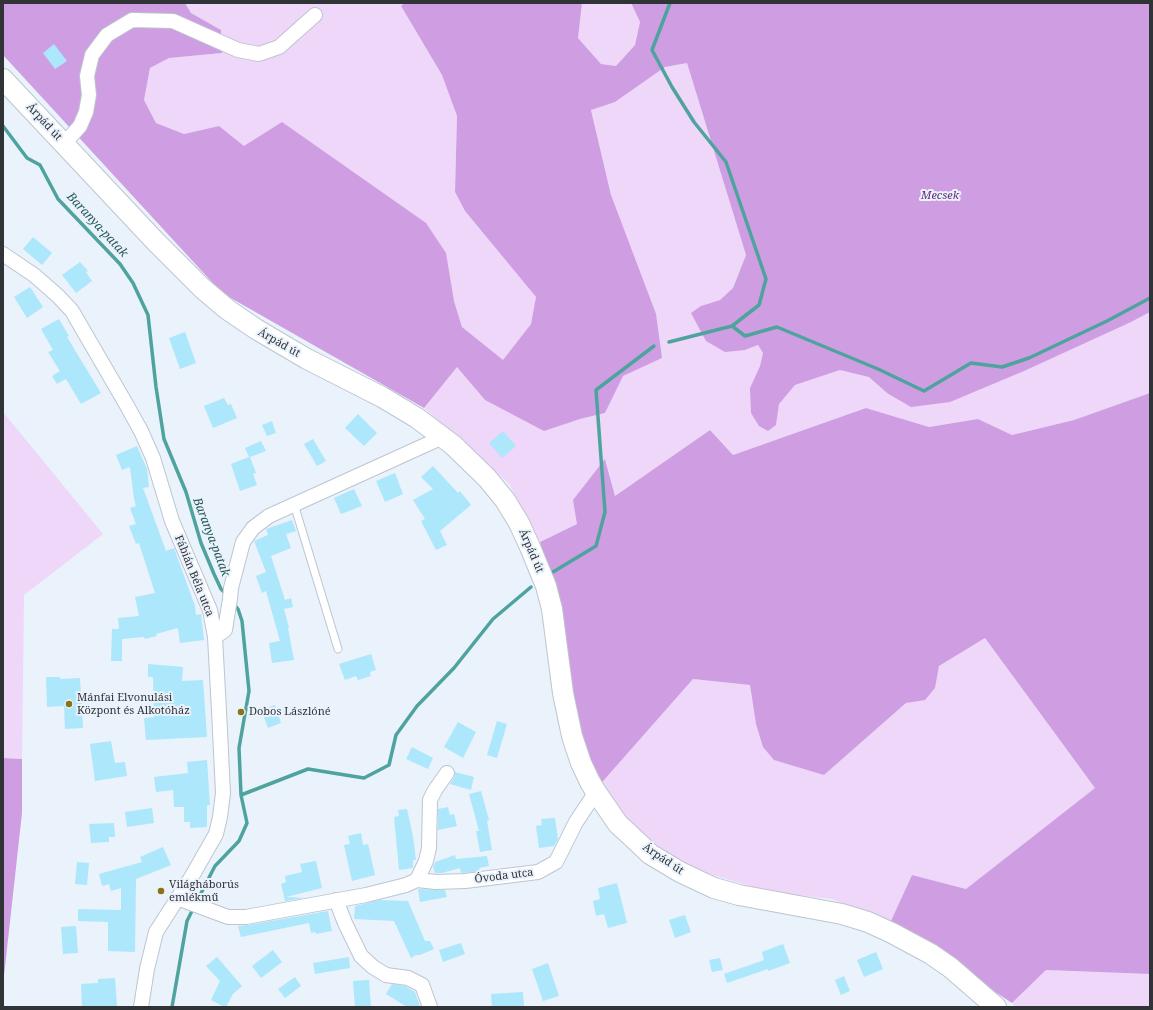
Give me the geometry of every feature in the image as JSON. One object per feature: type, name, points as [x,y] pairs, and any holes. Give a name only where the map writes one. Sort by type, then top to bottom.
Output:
[{"type":"main road","name":"Árpád út","points":[[3,79],[156,242],[202,288],[228,310],[256,329],[307,359],[412,414],[443,437],[474,464],[505,500],[519,523],[530,546],[546,586],[552,609],[563,694],[572,736],[581,763],[596,792],[618,824],[650,854],[680,872],[714,888],[739,895],[834,912],[868,922],[931,954],[951,968],[982,1000],[996,1007]]},
{"type":"street","points":[[64,144],[80,126],[86,112],[89,95],[87,76],[92,55],[108,35],[132,20],[173,21],[238,50],[259,54],[279,47],[315,15]]},
{"type":"street","name":"Fábián Béla utca","points":[[3,254],[34,275],[63,301],[72,312],[141,431],[153,458],[172,521],[210,610],[215,637],[223,793],[220,817],[216,834],[192,876],[182,899],[156,932],[147,969],[141,1007]]},
{"type":"street","points":[[215,637],[224,630],[231,588],[243,542],[253,528],[269,516],[294,504],[443,437]]},
{"type":"street","points":[[417,880],[426,861],[429,848],[430,800],[447,773]]},
{"type":"street","name":"Óvoda utca","points":[[182,899],[228,917],[246,917],[366,895],[406,885],[417,880],[436,882],[465,881],[538,872],[556,862],[576,822],[596,792]]},
{"type":"street","points":[[336,900],[361,956],[373,967],[386,975],[408,978],[422,986],[430,1007]]},
{"type":"lane","points":[[294,504],[338,649]]},
{"type":"shaded area","points":[[185,3],[404,3],[401,6],[442,75],[457,116],[455,192],[465,211],[536,297],[531,324],[503,361],[462,327],[454,301],[219,126],[184,134],[156,123],[144,100],[150,68],[169,58],[222,53],[221,30],[191,13]]},
{"type":"shaded area","points":[[582,3],[631,3],[640,22],[635,45],[616,66],[601,64],[578,38]]},
{"type":"shaded area","points":[[687,63],[746,255],[733,288],[720,300],[701,306],[745,350],[758,345],[763,353],[760,366],[750,388],[776,424],[778,404],[795,385],[840,370],[869,376],[887,393],[1131,322],[1150,312],[1150,393],[1074,420],[1012,435],[978,419],[929,427],[866,408],[733,455],[710,430],[615,496],[606,460],[577,524],[540,542],[509,484],[424,408],[457,366],[485,400],[580,419],[605,413],[622,376],[662,358],[611,195],[591,109],[615,102],[665,67]]},
{"type":"shaded area","points":[[3,412],[103,534],[24,595],[22,759],[3,758]]},
{"type":"shaded area","points":[[985,638],[1095,788],[966,889],[912,875],[890,923],[832,899],[771,892],[716,876],[655,851],[597,788],[693,679],[750,685],[756,724],[824,775],[906,703],[925,699],[935,688],[939,666]]},
{"type":"shaded area","points":[[1046,970],[1150,974],[1150,1007],[1016,1007],[1012,1003]]},
{"type":"green space","name":"Mecsek","points":[[3,3],[185,3],[191,13],[221,30],[222,53],[169,58],[150,68],[144,100],[156,123],[184,134],[219,126],[244,146],[282,122],[426,223],[446,253],[454,301],[462,327],[503,360],[531,324],[536,297],[465,211],[455,192],[457,116],[442,75],[401,6],[404,3],[582,3],[578,38],[601,64],[616,66],[635,45],[640,22],[631,3],[1150,3],[1150,312],[1024,371],[950,402],[911,407],[887,393],[869,377],[840,370],[795,385],[779,404],[776,425],[768,431],[759,426],[751,413],[750,388],[760,366],[763,353],[758,345],[745,350],[725,352],[706,341],[691,313],[701,306],[720,300],[733,288],[746,255],[687,63],[665,67],[615,102],[591,110],[611,195],[656,314],[662,358],[623,376],[605,413],[580,419],[544,431],[485,400],[457,367],[424,408],[222,293],[3,55]]},
{"type":"green space","points":[[1150,393],[1150,974],[1046,970],[1012,1003],[890,923],[912,875],[966,889],[1095,788],[985,638],[939,666],[935,688],[925,700],[906,703],[824,775],[774,760],[763,747],[756,724],[750,685],[693,679],[597,788],[579,749],[569,684],[540,542],[577,524],[573,500],[605,459],[615,496],[710,430],[733,455],[866,408],[929,427],[978,419],[1012,435],[1074,420]]},
{"type":"green space","points":[[3,758],[22,759],[22,813],[3,985]]},
{"type":"building","points":[[54,44],[67,61],[55,69],[43,53]]},
{"type":"building","points":[[33,237],[52,253],[42,265],[23,249]]},
{"type":"building","points":[[80,262],[88,271],[86,272],[92,281],[76,293],[62,275]]},
{"type":"building","points":[[30,287],[43,307],[27,318],[14,297]]},
{"type":"building","points":[[59,319],[69,336],[67,337],[101,393],[81,404],[66,379],[57,384],[52,376],[60,371],[48,352],[53,350],[41,329]]},
{"type":"building","points":[[185,332],[196,363],[180,369],[169,338]]},
{"type":"building","points":[[224,398],[228,405],[231,404],[237,418],[213,428],[204,406]]},
{"type":"building","points":[[358,414],[377,433],[364,446],[345,428]]},
{"type":"building","points":[[272,421],[276,433],[267,436],[262,425]]},
{"type":"building","points":[[503,431],[516,446],[502,458],[489,443]]},
{"type":"building","points":[[313,439],[326,461],[317,466],[304,444]]},
{"type":"building","points":[[261,441],[266,451],[250,457],[256,473],[253,474],[257,485],[240,491],[231,464],[249,457],[245,448]]},
{"type":"building","points":[[137,446],[147,469],[149,487],[143,488],[166,551],[174,548],[195,606],[196,615],[201,614],[204,640],[180,643],[178,628],[156,634],[157,636],[145,639],[144,637],[122,639],[122,661],[111,661],[112,629],[119,629],[118,618],[139,616],[135,597],[155,593],[139,543],[136,544],[129,526],[136,524],[130,508],[136,506],[130,467],[122,470],[116,455]]},
{"type":"building","points":[[433,466],[458,493],[460,491],[471,505],[440,531],[447,545],[436,550],[421,521],[425,519],[413,500],[433,489],[421,477]]},
{"type":"building","points":[[395,473],[403,494],[385,502],[376,481]]},
{"type":"building","points":[[354,489],[362,506],[341,514],[334,498]]},
{"type":"building","points":[[292,520],[296,531],[286,534],[291,548],[271,556],[285,600],[291,598],[293,607],[284,609],[289,628],[294,660],[272,663],[269,643],[280,641],[266,591],[262,593],[256,576],[266,572],[254,541],[268,535],[266,529]]},
{"type":"building","points":[[371,654],[376,670],[370,672],[371,676],[358,680],[356,676],[345,680],[339,664]]},
{"type":"building","points":[[148,664],[183,667],[182,681],[203,680],[207,737],[146,740],[144,718],[154,717],[153,677],[148,677]]},
{"type":"building","points":[[46,677],[60,677],[60,679],[80,678],[83,728],[65,729],[64,706],[47,707]]},
{"type":"building","points":[[275,705],[281,723],[268,728],[261,710]]},
{"type":"building","points":[[497,721],[507,724],[497,758],[487,755]]},
{"type":"building","points":[[458,722],[476,732],[463,758],[444,747]]},
{"type":"building","points":[[111,741],[115,763],[125,762],[127,776],[95,781],[90,744]]},
{"type":"building","points":[[412,747],[433,758],[428,769],[406,759]]},
{"type":"building","points":[[207,760],[210,805],[207,805],[207,827],[190,828],[190,822],[184,822],[184,807],[174,807],[173,790],[156,792],[154,777],[188,773],[187,762]]},
{"type":"building","points":[[455,772],[474,777],[471,790],[450,784],[454,778]]},
{"type":"building","points":[[481,791],[489,820],[487,821],[492,850],[480,852],[476,831],[479,831],[469,794]]},
{"type":"building","points":[[448,807],[450,815],[454,814],[457,826],[438,830],[438,809]]},
{"type":"building","points":[[152,808],[154,823],[127,827],[125,812]]},
{"type":"building","points":[[407,809],[413,836],[416,860],[413,860],[413,868],[399,870],[394,817],[399,816],[398,810]]},
{"type":"building","points":[[555,818],[558,839],[554,846],[539,848],[536,826],[542,825],[541,819]]},
{"type":"building","points":[[114,823],[115,837],[109,837],[109,842],[91,843],[89,824]]},
{"type":"building","points":[[361,833],[363,845],[368,844],[375,875],[352,881],[344,845],[350,844],[348,836]]},
{"type":"building","points":[[163,847],[171,865],[136,879],[135,952],[108,951],[108,922],[78,921],[78,909],[121,910],[121,888],[111,891],[109,884],[102,886],[99,874],[142,862],[140,857]]},
{"type":"building","points":[[455,855],[456,859],[487,856],[489,866],[479,868],[480,871],[461,873],[460,868],[442,873],[435,873],[433,867],[435,862]]},
{"type":"building","points":[[316,861],[322,888],[286,897],[304,898],[285,901],[281,884],[286,882],[285,876],[302,872],[300,864]]},
{"type":"building","points":[[77,862],[89,863],[87,885],[75,884]]},
{"type":"building","points":[[617,883],[627,923],[608,928],[604,914],[596,916],[593,901],[600,899],[598,888]]},
{"type":"building","points":[[418,889],[445,890],[447,897],[420,902]]},
{"type":"building","points":[[380,900],[408,901],[425,941],[430,941],[434,949],[411,958],[394,921],[354,919],[355,906]]},
{"type":"building","points":[[328,911],[332,931],[316,934],[315,932],[311,933],[309,923],[241,937],[238,926],[248,925]]},
{"type":"building","points":[[685,915],[691,932],[675,938],[669,920]]},
{"type":"building","points":[[76,926],[78,953],[63,954],[61,927]]},
{"type":"building","points":[[461,943],[465,954],[443,962],[439,950]]},
{"type":"building","points":[[783,944],[790,963],[727,983],[724,974],[764,960],[762,952]]},
{"type":"building","points":[[273,950],[282,962],[261,978],[252,966]]},
{"type":"building","points":[[876,952],[883,969],[864,977],[857,960]]},
{"type":"building","points":[[217,957],[242,986],[233,994],[226,1007],[211,1000],[220,981],[206,966]]},
{"type":"building","points":[[349,957],[350,968],[315,974],[313,963]]},
{"type":"building","points":[[720,958],[723,970],[712,972],[709,960]]},
{"type":"building","points":[[548,963],[559,996],[543,1001],[532,969]]},
{"type":"building","points":[[844,976],[850,991],[841,995],[835,980]]},
{"type":"building","points":[[295,977],[301,986],[285,998],[278,989]]},
{"type":"building","points":[[115,978],[117,1007],[82,1007],[81,984],[98,983],[98,979]]},
{"type":"building","points":[[369,980],[371,1007],[355,1007],[353,981]]},
{"type":"building","points":[[392,984],[405,986],[415,992],[420,1007],[407,1007],[386,994]]},
{"type":"building","points":[[523,992],[524,1007],[492,1007],[491,994]]},
{"type":"waterway","points":[[669,342],[732,326],[759,305],[766,279],[726,162],[694,122],[672,87],[652,50],[670,3]]},
{"type":"waterway","name":"Baranya-patak","points":[[3,126],[27,158],[40,165],[58,199],[120,264],[133,283],[148,315],[156,387],[164,439],[186,492],[201,543],[221,589],[227,595]]},
{"type":"waterway","points":[[732,326],[745,336],[777,327],[878,369],[924,391],[971,363],[1002,367],[1029,358],[1107,321],[1150,298]]},
{"type":"waterway","points":[[553,572],[596,546],[605,512],[596,390],[654,346]]},
{"type":"waterway","points":[[241,795],[308,769],[364,778],[389,765],[396,735],[417,706],[454,668],[493,619],[531,587]]},
{"type":"waterway","name":"Baranya-patak","points":[[197,901],[215,866],[239,841],[247,823],[241,795],[239,748],[249,691],[242,621],[238,609],[233,603]]},
{"type":"waterway","name":"Baranya-patak","points":[[172,1007],[187,921],[193,909]]},
{"type":"place","name":"Mánfai Elvonulási Központ és Alkotóház","points":[[69,704]]},
{"type":"place","name":"Dobos Lászlóné","points":[[241,712]]},
{"type":"place","name":"Világháborús emlékmű","points":[[161,891]]}]
